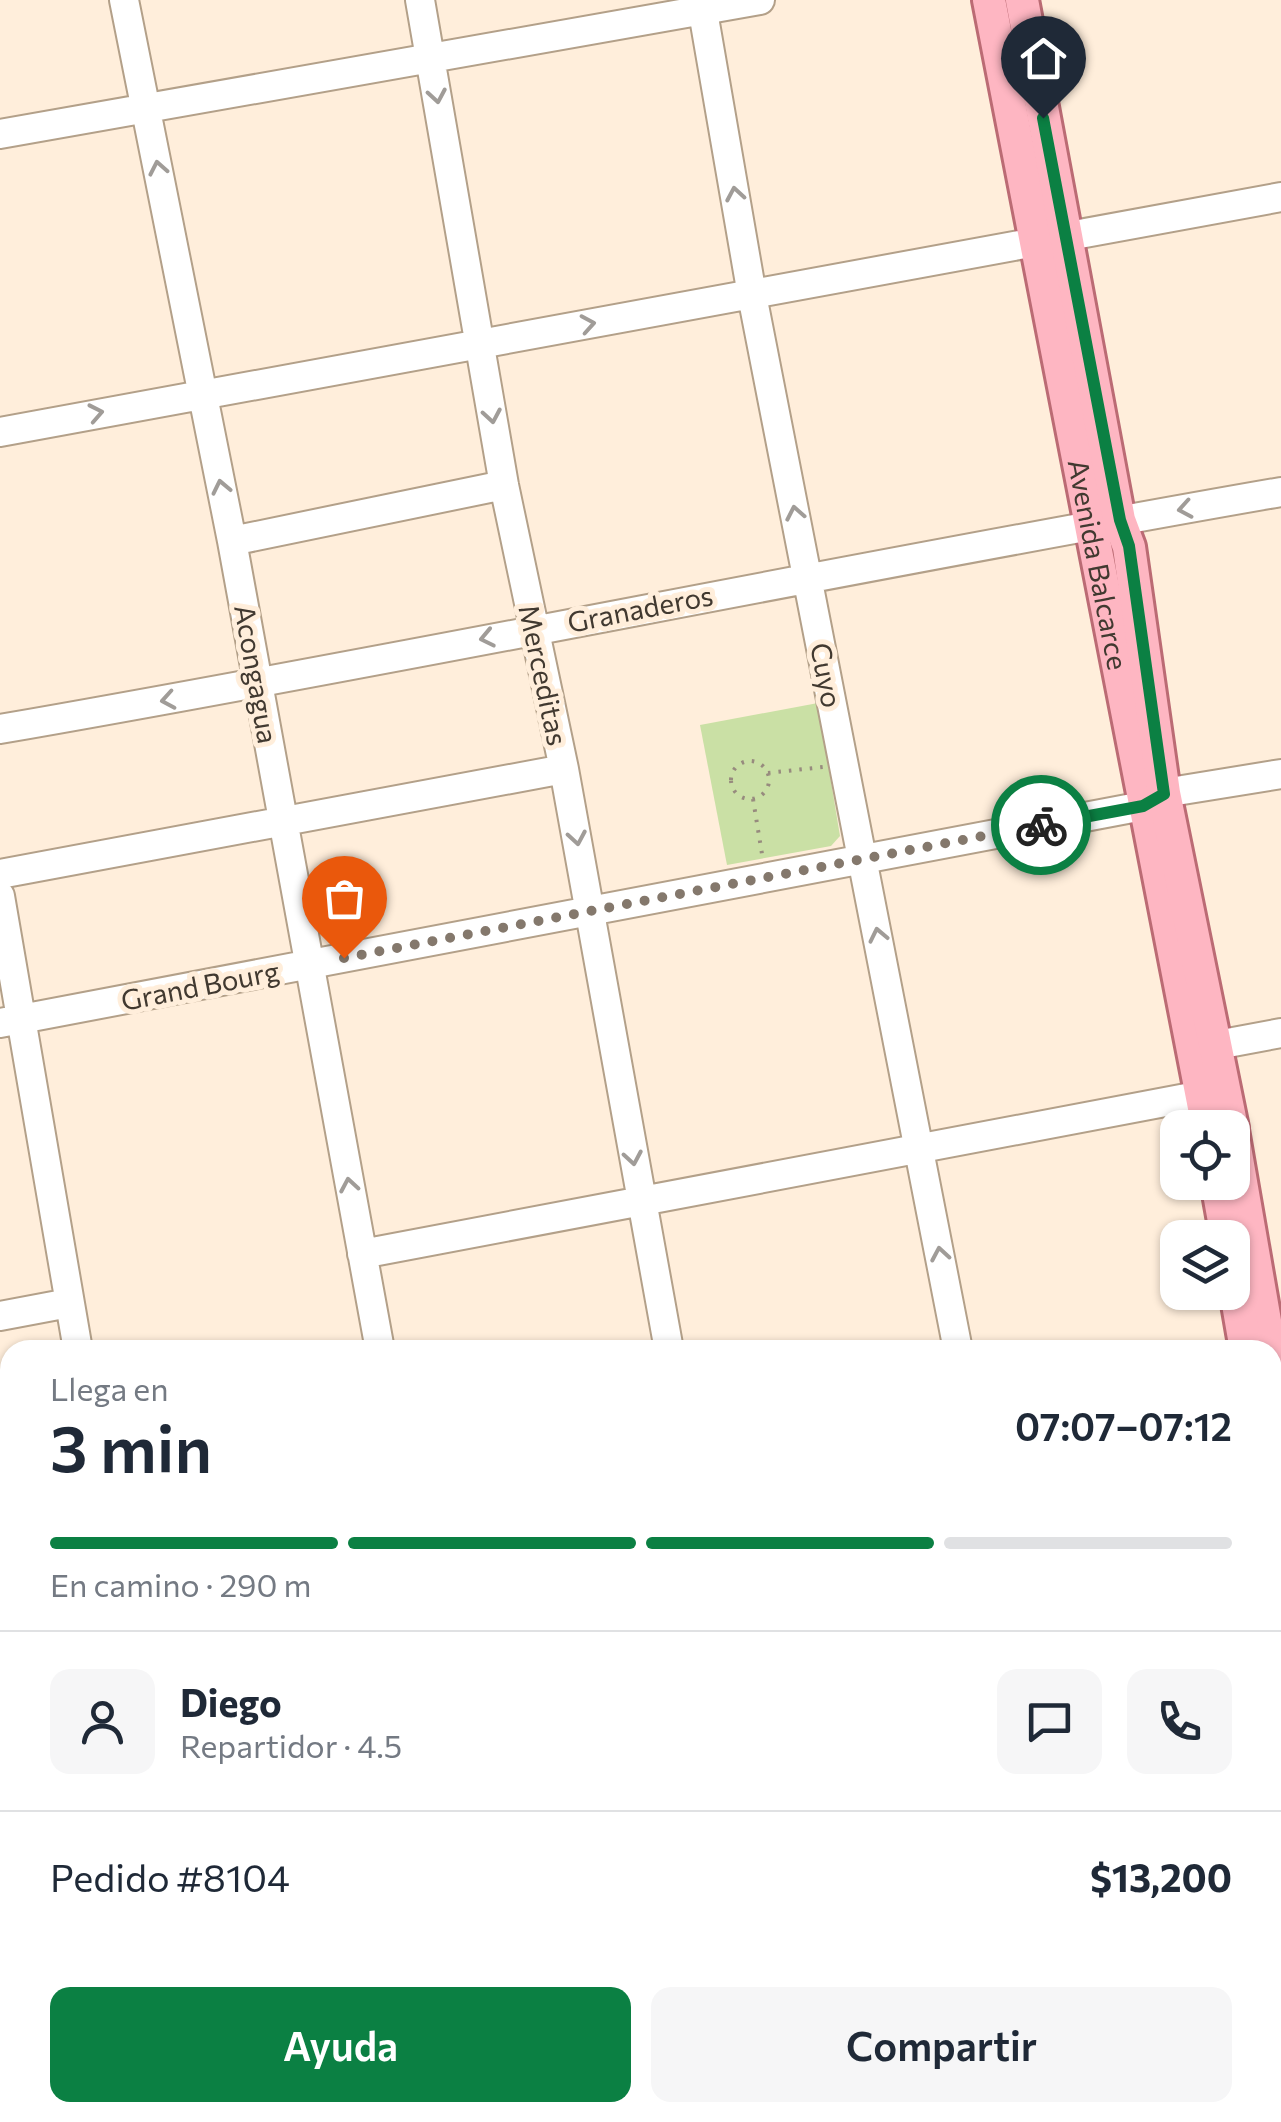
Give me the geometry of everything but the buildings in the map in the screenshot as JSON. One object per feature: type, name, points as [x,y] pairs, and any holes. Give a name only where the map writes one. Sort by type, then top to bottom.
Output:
[{"type":"main road","name":"Avenida Balcarce","points":[[989,0],[1049,237],[1104,522],[1129,546],[1153,800],[1214,1089],[1223,1110]]},
{"type":"main road","name":"Avenida Balcarce","points":[[1022,0],[1049,237]]},
{"type":"main road","name":"Avenida Balcarce","points":[[1153,800],[1217,1045],[1211,1110]]},
{"type":"main road","name":"Avenida Balcarce","points":[[1241,1200],[1258,1325]]},
{"type":"street","name":"Acongagua","points":[[124,0],[232,541],[378,1340]]},
{"type":"street","name":"Merceditas","points":[[420,0],[504,485],[564,769],[666,1340]]},
{"type":"street","points":[[0,134],[702,5],[760,0]]},
{"type":"street","name":"Cuyo","points":[[702,5],[752,295],[956,1340]]},
{"type":"street","points":[[0,432],[1281,197]]},
{"type":"street","points":[[232,541],[504,485]]},
{"type":"street","name":"Granaderos","points":[[0,729],[1281,492]]},
{"type":"street","points":[[0,874],[564,769]]},
{"type":"street","name":"Grand Bourg","points":[[11,1021],[1281,774]]},
{"type":"street","points":[[0,896],[11,1021],[76,1340]]},
{"type":"street","points":[[1217,1045],[1281,1033]]},
{"type":"street","points":[[362,1254],[922,1150],[1214,1089]]},
{"type":"street","points":[[0,1316],[69,1303]]},
{"type":"path","points":[[748,761],[760,764],[768,774],[766,791],[753,799],[733,791],[732,772],[748,761]]},
{"type":"path","points":[[768,774],[845,764]]},
{"type":"path","points":[[753,799],[766,877]]},
{"type":"green space","points":[[818,703],[840,836],[831,846],[727,865],[700,725]]},
{"type":"way so far","points":[[344,958],[1041,825]]},
{"type":"route","points":[[1041,825],[1143,806],[1164,794],[1129,546],[1120,520],[1043,118]]}]
